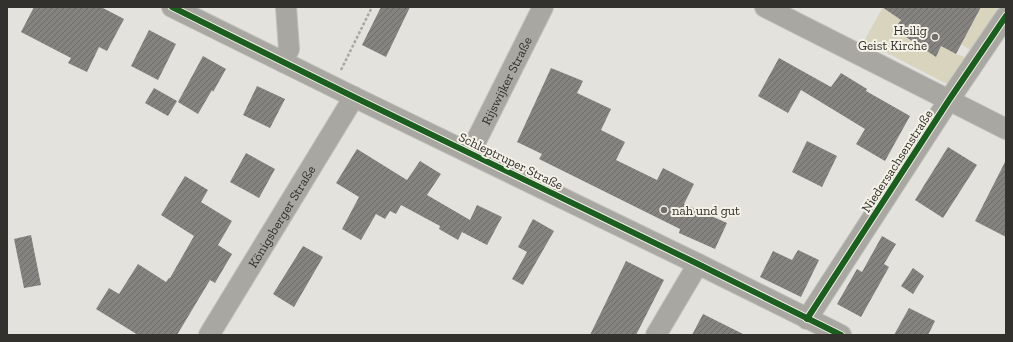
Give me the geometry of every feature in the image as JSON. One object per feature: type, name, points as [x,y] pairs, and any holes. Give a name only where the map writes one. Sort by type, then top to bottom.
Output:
[{"type":"street","name":"Schleptruper Straße","points":[[172,7],[841,335]]},
{"type":"street","points":[[284,62],[289,49],[286,7]]},
{"type":"street","name":"Rijswijker Straße","points":[[470,153],[543,7]]},
{"type":"street","points":[[765,7],[1006,129]]},
{"type":"street","name":"Niedersachsenstraße","points":[[808,319],[949,100],[1006,16]]},
{"type":"street","name":"Königsberger Straße","points":[[208,335],[354,97]]},
{"type":"street","points":[[656,335],[698,264]]},
{"type":"path","points":[[332,86],[372,7]]},
{"type":"shaded area","points":[[883,7],[901,20],[894,30],[936,56],[941,46],[965,57],[949,83],[945,83],[864,41]]},
{"type":"shaded area","points":[[981,7],[999,7],[970,50],[961,44]]},
{"type":"building","points":[[34,7],[101,7],[124,19],[107,51],[99,47],[87,72],[68,63],[71,58],[21,32]]},
{"type":"building","points":[[381,7],[410,7],[386,57],[362,45]]},
{"type":"building","name":"Heilig Geist Kirche","points":[[882,7],[981,7],[956,54],[941,46],[936,57],[894,29],[901,20]]},
{"type":"building","points":[[149,30],[176,44],[158,80],[131,66]]},
{"type":"building","points":[[203,56],[226,69],[198,114],[178,102]]},
{"type":"building","points":[[779,58],[831,87],[841,73],[867,89],[866,91],[910,116],[885,161],[856,144],[865,129],[801,90],[788,113],[758,96]]},
{"type":"building","points":[[551,68],[583,81],[577,93],[611,109],[601,130],[625,142],[616,160],[657,180],[663,168],[694,184],[684,204],[727,223],[715,249],[679,233],[680,229],[539,159],[542,154],[517,142]]},
{"type":"building","points":[[257,86],[285,99],[270,128],[243,115]]},
{"type":"building","points":[[154,88],[177,101],[168,116],[145,103]]},
{"type":"building","points":[[807,141],[837,156],[822,187],[792,172]]},
{"type":"building","points":[[948,147],[977,165],[943,218],[915,200]]},
{"type":"building","points":[[357,149],[407,180],[420,161],[441,174],[427,195],[470,220],[477,205],[502,217],[487,245],[462,232],[458,240],[439,229],[440,226],[401,205],[396,214],[390,211],[385,219],[376,214],[361,240],[342,229],[359,197],[336,183]]},
{"type":"building","points":[[246,153],[275,169],[259,198],[230,182]]},
{"type":"building","points":[[1006,160],[1006,237],[975,221]]},
{"type":"building","points":[[185,176],[208,190],[201,202],[232,221],[218,245],[232,254],[215,283],[210,280],[177,335],[138,335],[96,309],[109,288],[119,294],[138,264],[166,282],[170,278],[194,236],[161,215]]},
{"type":"building","points":[[533,219],[554,231],[523,285],[512,279],[527,252],[518,247]]},
{"type":"building","points":[[31,235],[41,285],[24,288],[14,239]]},
{"type":"building","points":[[882,236],[896,244],[884,264],[889,267],[861,317],[837,304],[857,269],[862,272]]},
{"type":"building","points":[[303,246],[323,257],[294,307],[273,294]]},
{"type":"building","points":[[798,250],[819,260],[801,297],[760,277],[773,251],[792,260]]},
{"type":"building","points":[[626,261],[664,280],[636,335],[590,335]]},
{"type":"building","points":[[913,268],[924,276],[913,294],[901,286]]},
{"type":"building","points":[[909,308],[935,321],[928,335],[894,335]]},
{"type":"building","points":[[703,314],[745,335],[692,335]]},
{"type":"cycle path","points":[[172,7],[841,335]]},
{"type":"cycle path","points":[[807,319],[949,100],[1006,16]]},
{"type":"place","name":"Heilig Geist Kirche","points":[[935,37]]},
{"type":"place","name":"nah und gut","points":[[664,210]]}]
